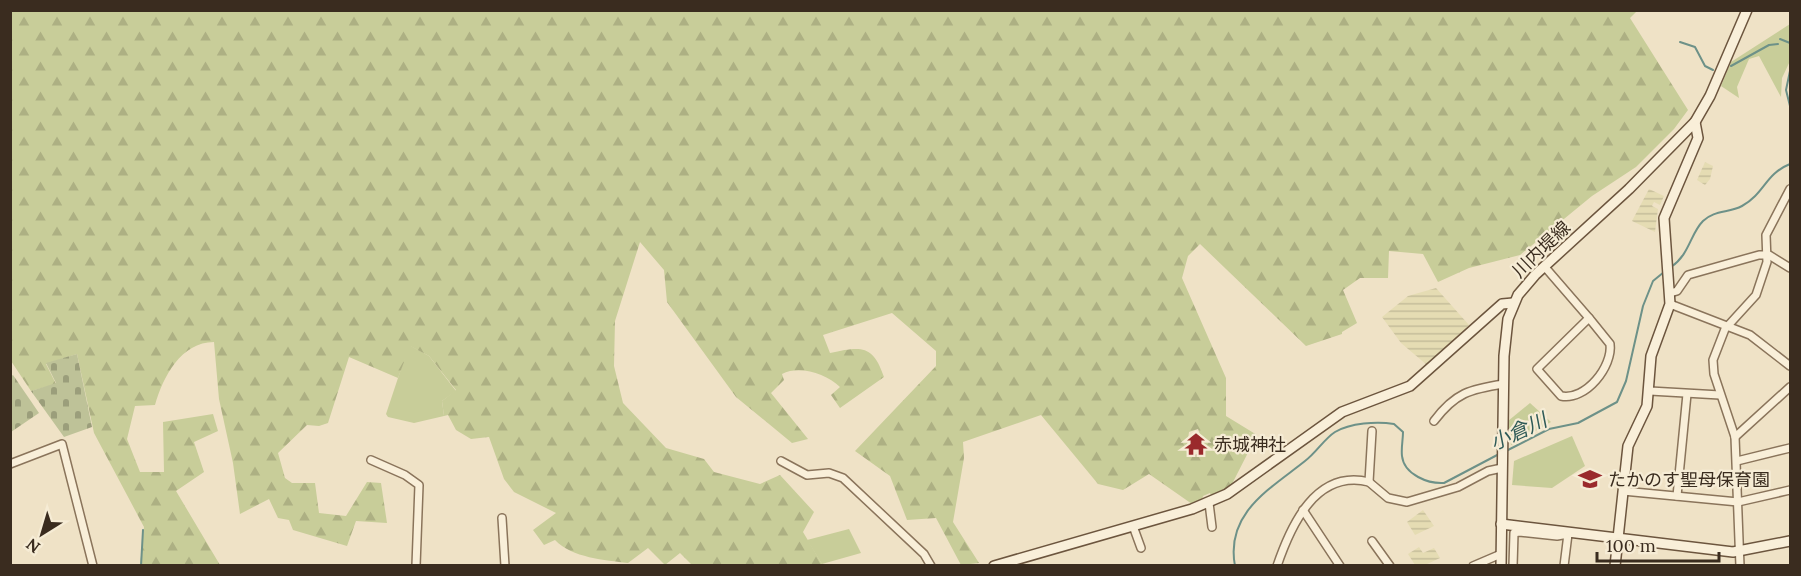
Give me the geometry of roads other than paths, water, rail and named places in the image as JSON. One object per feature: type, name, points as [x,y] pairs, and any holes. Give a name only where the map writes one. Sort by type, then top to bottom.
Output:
[{"type":"street","name":"川内堤線","points":[[1501,566],[1506,328],[1513,303],[1544,266],[1629,189],[1695,122],[1710,96],[1747,10]]},
{"type":"street","points":[[1615,566],[1628,446],[1646,411],[1653,348],[1670,304],[1664,218],[1698,138],[1695,122]]},
{"type":"street","points":[[1740,566],[1735,437],[1720,395],[1713,360],[1727,326],[1755,295],[1767,262],[1764,244],[1766,235],[1791,189]]},
{"type":"street","points":[[1670,293],[1677,291],[1688,275],[1766,254],[1791,268]]},
{"type":"street","points":[[1544,266],[1589,318],[1610,344],[1605,369],[1580,393],[1562,396],[1537,369],[1589,318]]},
{"type":"street","points":[[994,566],[1209,503],[1227,494],[1327,421],[1351,408],[1410,386],[1502,304],[1513,303]]},
{"type":"street","points":[[1670,304],[1755,338],[1791,366]]},
{"type":"street","points":[[1434,421],[1455,398],[1478,388],[1504,384]]},
{"type":"street","points":[[1735,437],[1791,387]]},
{"type":"street","points":[[1650,391],[1720,395]]},
{"type":"street","points":[[1677,496],[1688,394]]},
{"type":"street","points":[[1369,482],[1372,431]]},
{"type":"street","points":[[10,464],[62,444],[93,566]]},
{"type":"street","points":[[1737,461],[1791,448]]},
{"type":"street","points":[[370,460],[410,478],[418,485],[416,566]]},
{"type":"street","points":[[781,461],[807,475],[829,473],[843,478],[924,554],[932,566]]},
{"type":"street","points":[[1277,566],[1287,534],[1302,510],[1334,482],[1369,482],[1388,498],[1407,502],[1458,487],[1488,471],[1502,468]]},
{"type":"street","points":[[1623,491],[1738,502],[1791,490]]},
{"type":"street","points":[[1209,503],[1212,527]]},
{"type":"street","points":[[1302,510],[1340,566]]},
{"type":"street","points":[[502,518],[505,566]]},
{"type":"street","points":[[1501,524],[1618,540],[1740,552],[1791,541]]},
{"type":"street","points":[[1133,526],[1141,548]]},
{"type":"street","points":[[1513,566],[1514,533],[1557,536],[1568,534]]},
{"type":"street","points":[[1564,566],[1568,534]]},
{"type":"street","points":[[1372,541],[1390,566]]},
{"type":"street","points":[[1473,566],[1501,554]]},
{"type":"waterway","points":[[1780,39],[1790,43]]},
{"type":"waterway","points":[[1680,42],[1695,47],[1705,66],[1713,70]]},
{"type":"waterway","points":[[1731,66],[1769,45],[1778,44]]},
{"type":"waterway","name":"小倉川","points":[[1790,71],[1786,90],[1790,106]]},
{"type":"waterway","name":"小倉川","points":[[1671,267],[1682,256],[1695,232],[1707,217],[1732,210],[1750,201],[1775,173],[1790,164]]},
{"type":"waterway","name":"小倉川","points":[[1506,451],[1549,429],[1578,423],[1617,402],[1626,381],[1643,306],[1653,281],[1664,272]]},
{"type":"waterway","name":"小倉川","points":[[1235,566],[1234,547],[1237,531],[1253,504],[1309,458],[1331,435],[1341,429],[1364,424],[1394,424],[1403,432],[1402,456],[1407,468],[1418,477],[1438,483],[1444,483],[1501,453]]},
{"type":"waterway","points":[[141,566],[143,530]]},
{"type":"place","name":"赤城神社","points":[[1196,444]]},
{"type":"place","name":"たかのす聖母保育園","points":[[1590,479]]}]
